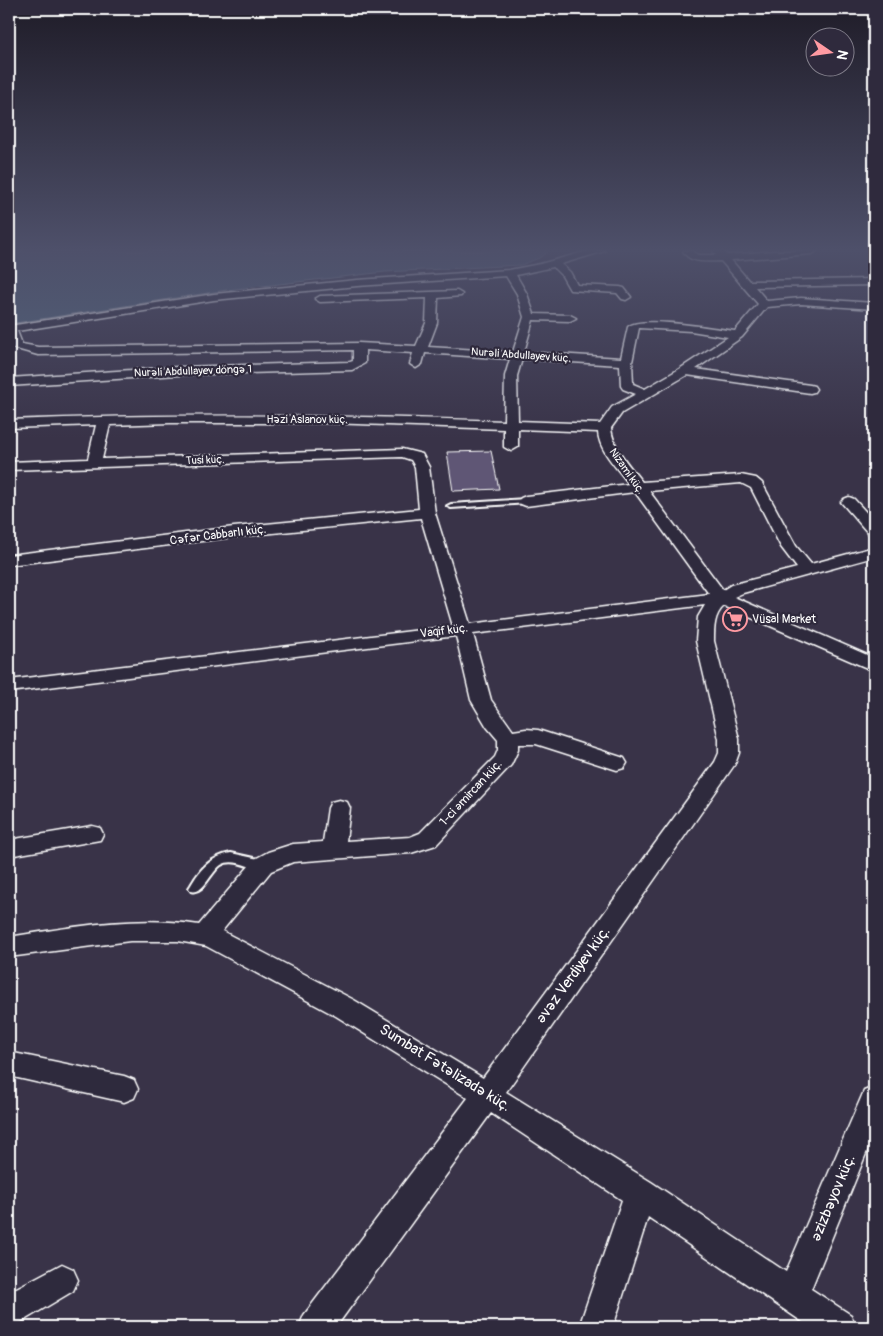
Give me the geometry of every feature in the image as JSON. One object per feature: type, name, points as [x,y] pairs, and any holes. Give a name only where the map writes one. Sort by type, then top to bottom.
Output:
[{"type":"street","points":[[9,329],[105,313]]},
{"type":"street","points":[[416,364],[420,348],[434,320],[433,313]]},
{"type":"street","points":[[511,447],[511,376],[529,313]]},
{"type":"street","points":[[604,428],[609,419],[618,410],[685,371],[738,335],[756,313]]},
{"type":"street","points":[[529,317],[570,318]]},
{"type":"street","points":[[645,393],[627,386],[626,362],[634,327],[637,325],[683,328],[738,335]]},
{"type":"street","name":"Nurəli Abdullayev küç.","points":[[9,329],[17,346],[38,351],[359,346],[420,348],[626,362]]},
{"type":"street","name":"Nurəli Abdullayev döngə 1","points":[[9,382],[178,371],[352,366],[359,362],[359,346]]},
{"type":"street","points":[[685,371],[810,389]]},
{"type":"street","name":"Həzi Aslanov küç.","points":[[9,424],[170,419],[328,419],[604,428]]},
{"type":"street","points":[[94,463],[104,421]]},
{"type":"street","name":"Nizami küç.","points":[[604,428],[605,439],[611,450],[721,598],[874,665]]},
{"type":"street","name":"Tusi küç.","points":[[9,466],[402,453],[417,457],[422,468],[427,513]]},
{"type":"street","points":[[526,501],[638,487],[730,479],[751,481],[756,486],[788,546],[806,570]]},
{"type":"street","points":[[849,502],[874,530]]},
{"type":"street","points":[[427,513],[463,629],[481,700],[494,722],[508,739],[526,736],[538,737],[617,763]]},
{"type":"street","name":"Cəfər Cabbarlı küç.","points":[[9,560],[234,532],[427,513]]},
{"type":"street","name":"Vaqif küç.","points":[[9,686],[721,598],[737,589],[874,552]]},
{"type":"street","name":"Əvəz Verdiyev küç.","points":[[316,1327],[488,1094],[725,764],[729,753],[728,739],[706,652],[704,636],[704,626],[710,610],[721,598]]},
{"type":"street","name":"1-ci Əmircan küç.","points":[[204,936],[263,865],[276,858],[293,853],[412,845],[428,839],[496,770],[508,750],[508,739]]},
{"type":"street","points":[[334,850],[339,808]]},
{"type":"street","points":[[9,848],[92,834]]},
{"type":"street","name":"Sumbat Fətəlizadə küç.","points":[[9,947],[124,932],[180,932],[204,936],[234,948],[330,998],[488,1094],[640,1193],[839,1327]]},
{"type":"street","points":[[9,1064],[124,1089]]},
{"type":"street","name":"Əzizbəyov küç.","points":[[792,1296],[874,1100]]},
{"type":"street","points":[[596,1327],[640,1193]]},
{"type":"street","points":[[9,1310],[62,1280]]},
{"type":"lane","points":[[451,506],[526,501]]},
{"type":"lane","points":[[195,888],[204,873],[216,862],[227,857],[244,858],[263,865]]},
{"type":"water","points":[[9,313],[77,313],[9,324]]},
{"type":"building","points":[[491,451],[499,489],[453,491],[447,452]]},
{"type":"place","name":"Vüsal Market","points":[[735,619]]}]
